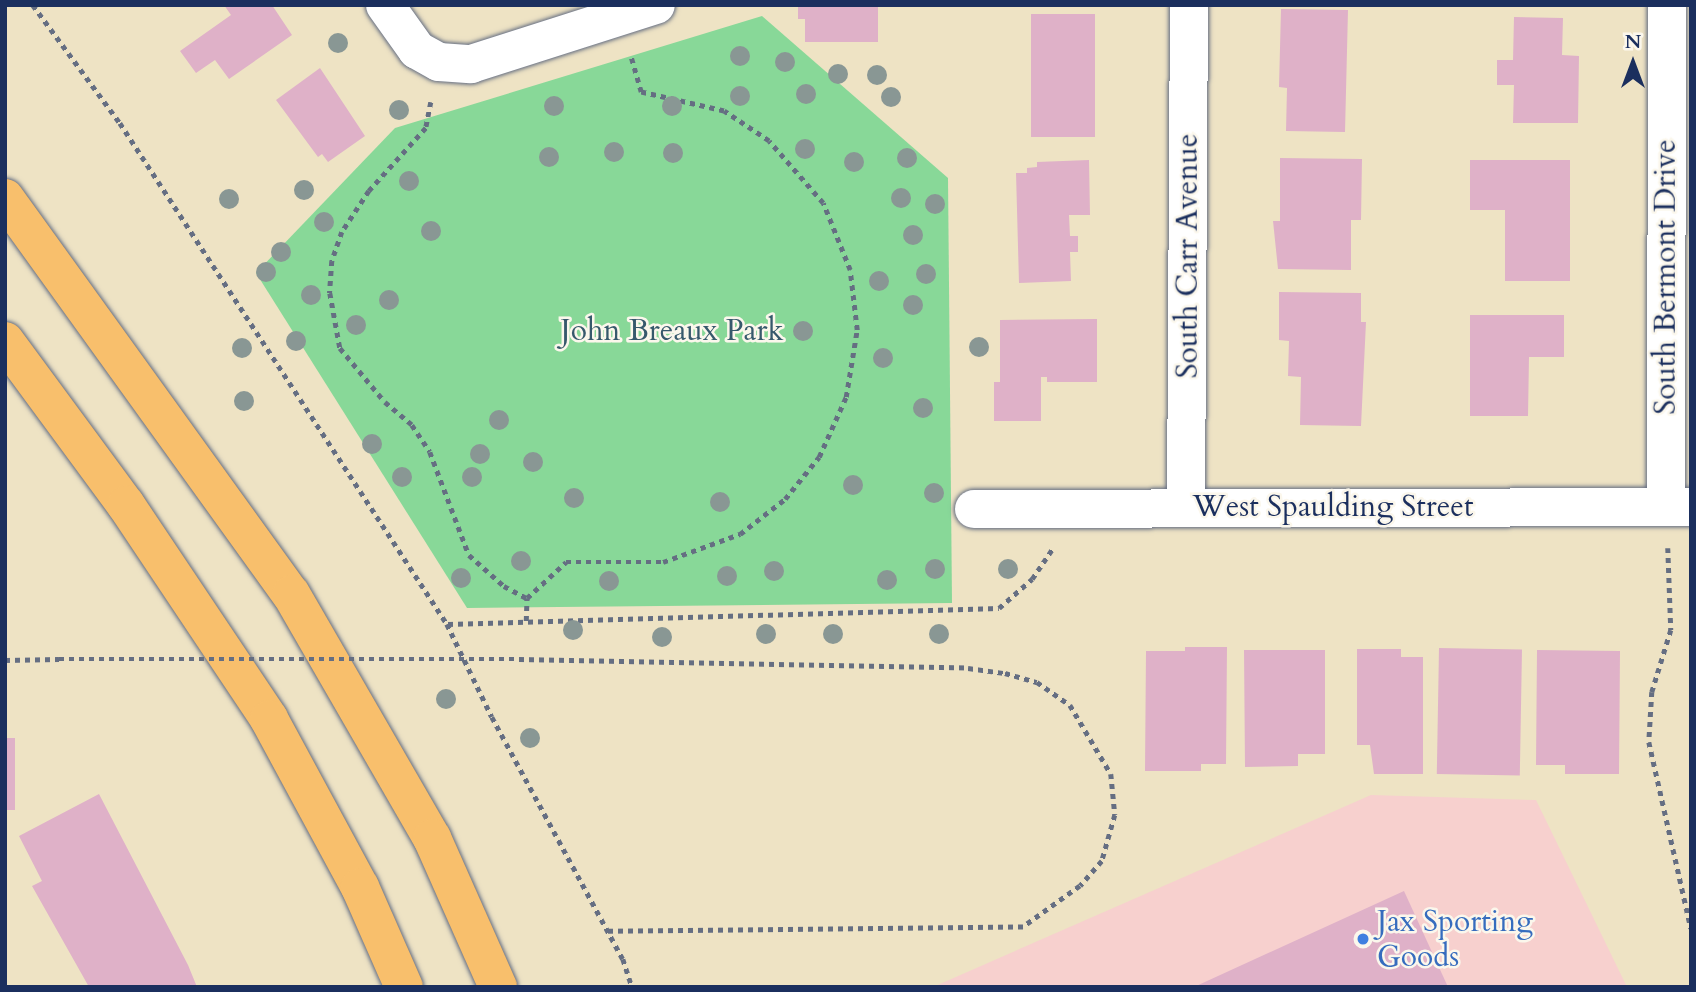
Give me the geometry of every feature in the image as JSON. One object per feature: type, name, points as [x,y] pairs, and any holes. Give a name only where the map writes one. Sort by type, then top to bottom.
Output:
[{"type":"main road","points":[[5,198],[291,594],[432,838],[498,987]]},
{"type":"main road","points":[[5,341],[126,505],[270,719],[360,887],[404,987]]},
{"type":"street","points":[[384,5],[417,50],[439,62],[471,64],[620,19],[656,5]]},
{"type":"street","name":"South Carr Avenue","points":[[1186,507],[1189,5]]},
{"type":"street","name":"South Bermont Drive","points":[[1667,5],[1678,507]]},
{"type":"street","name":"West Spaulding Street","points":[[974,509],[1678,507]]},
{"type":"path","points":[[33,5],[120,123],[447,624],[607,931],[632,987]]},
{"type":"path","points":[[526,621],[527,598],[566,562],[663,562],[740,534],[785,499],[819,457],[848,383],[857,330],[850,270],[823,203],[769,141],[724,111],[641,92],[620,19]]},
{"type":"path","points":[[426,128],[369,191],[342,232],[331,261],[330,293],[340,348],[385,402],[412,425],[430,452],[470,555],[504,586],[527,598]]},
{"type":"path","points":[[1678,507],[1671,631],[1652,692],[1649,742],[1691,928]]},
{"type":"path","points":[[447,624],[999,608],[1032,579],[1053,548],[1054,509]]},
{"type":"path","points":[[5,660],[519,659],[968,668],[1005,673],[1037,682],[1070,705],[1111,774],[1115,815],[1102,861],[1080,886],[1023,927],[607,931]]},
{"type":"shaded area","points":[[1371,795],[1536,800],[1627,987],[933,987]]},
{"type":"green space","name":"John Breaux Park","points":[[762,16],[948,178],[952,603],[467,608],[256,273],[395,128]]},
{"type":"building","points":[[224,5],[272,5],[292,35],[229,79],[215,60],[196,73],[180,51],[231,15]]},
{"type":"building","points":[[798,5],[878,5],[878,42],[805,42],[805,19],[798,19]]},
{"type":"building","points":[[1281,9],[1348,10],[1345,132],[1286,131],[1287,88],[1279,87]]},
{"type":"building","points":[[1031,14],[1095,14],[1095,137],[1031,137]]},
{"type":"building","points":[[1514,17],[1563,18],[1562,55],[1579,56],[1578,123],[1513,123],[1514,85],[1497,85],[1497,60],[1513,60]]},
{"type":"building","points":[[320,68],[365,136],[328,162],[322,154],[318,157],[276,100]]},
{"type":"building","points":[[1280,158],[1362,159],[1361,220],[1351,220],[1351,270],[1278,269],[1273,221],[1280,221]]},
{"type":"building","points":[[1089,160],[1090,215],[1069,215],[1070,236],[1078,236],[1078,252],[1070,252],[1071,281],[1019,283],[1016,173],[1027,173],[1027,168],[1037,167],[1037,162]]},
{"type":"building","points":[[1470,160],[1570,160],[1570,281],[1505,281],[1505,210],[1470,210]]},
{"type":"building","points":[[1279,292],[1361,293],[1361,322],[1366,322],[1361,426],[1300,425],[1301,377],[1288,376],[1289,341],[1279,340]]},
{"type":"building","points":[[1470,315],[1564,315],[1564,357],[1529,357],[1528,416],[1470,416]]},
{"type":"building","points":[[1097,319],[1097,382],[1047,382],[1047,377],[1041,377],[1041,421],[994,421],[994,382],[1000,382],[1000,320]]},
{"type":"building","points":[[1185,647],[1227,647],[1226,764],[1201,764],[1201,771],[1145,771],[1146,651],[1185,651]]},
{"type":"building","points":[[1439,648],[1522,649],[1520,775],[1437,774]]},
{"type":"building","points":[[1357,649],[1401,649],[1401,657],[1423,657],[1423,774],[1374,774],[1370,745],[1357,745]]},
{"type":"building","points":[[1244,650],[1325,650],[1325,754],[1298,754],[1298,766],[1245,767]]},
{"type":"building","points":[[1537,650],[1620,651],[1619,774],[1565,774],[1565,765],[1536,765]]},
{"type":"building","points":[[5,738],[15,738],[15,810],[5,810]]},
{"type":"building","points":[[99,794],[197,987],[89,987],[32,886],[42,881],[19,836]]},
{"type":"building","name":"Jax Sporting Goods","points":[[1404,891],[1448,987],[1194,987]]},
{"type":"place","name":"Jax Sporting Goods","points":[[1363,939]]}]
